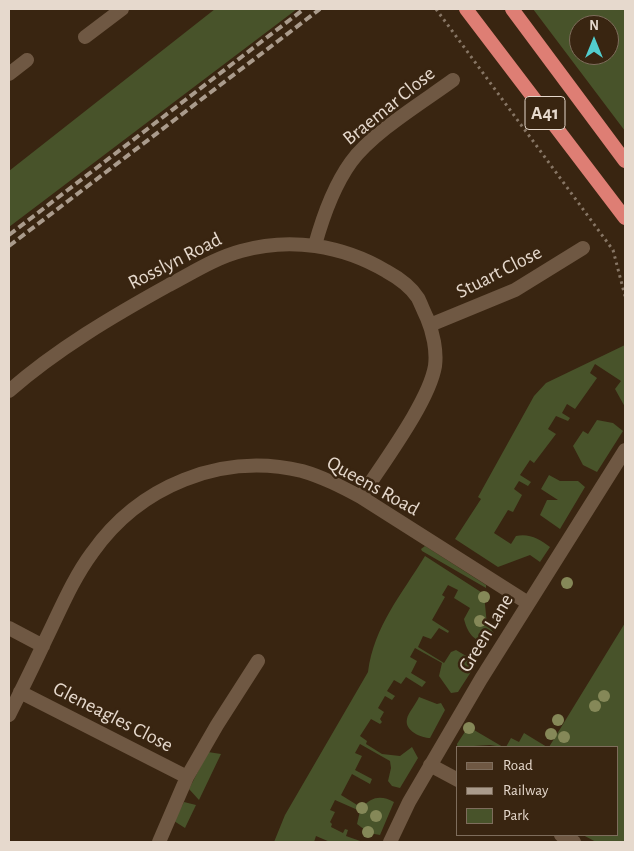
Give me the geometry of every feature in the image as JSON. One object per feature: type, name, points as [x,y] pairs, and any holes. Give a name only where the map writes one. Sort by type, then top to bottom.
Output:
[{"type":"highway","name":"A41","points":[[466,9],[625,218]]},
{"type":"highway","name":"A41","points":[[512,9],[625,161]]},
{"type":"street","points":[[85,37],[122,9]]},
{"type":"street","points":[[9,74],[27,60]]},
{"type":"street","name":"Braemar Close","points":[[315,245],[326,209],[352,161],[380,134],[453,80]]},
{"type":"street","name":"Rosslyn Road","points":[[9,391],[93,329],[204,266],[240,251],[278,244],[315,245],[344,252],[371,262],[396,277],[417,296],[430,325],[436,352],[432,377],[420,404],[361,497]]},
{"type":"street","name":"Stuart Close","points":[[430,325],[515,290],[583,248]]},
{"type":"street","name":"Green Lane","points":[[390,842],[408,802],[430,765],[528,603],[625,450]]},
{"type":"street","name":"Queens Road","points":[[9,715],[82,568],[98,545],[127,513],[168,486],[216,470],[234,467],[280,468],[317,476],[361,497],[528,603]]},
{"type":"street","points":[[9,628],[43,646]]},
{"type":"street","name":"Gleneagles Close","points":[[159,842],[187,777],[217,725],[258,661]]},
{"type":"street","name":"Gleneagles Close","points":[[20,692],[187,777]]},
{"type":"street","points":[[430,765],[456,779]]},
{"type":"street","points":[[563,836],[574,842]]},
{"type":"path","points":[[436,9],[613,250],[625,296]]},
{"type":"green space","points":[[215,9],[297,9],[9,227],[9,171]]},
{"type":"green space","points":[[533,9],[625,9],[625,131],[575,65],[619,65],[619,15],[569,15],[569,57]]},
{"type":"green space","points":[[625,345],[625,407],[615,389],[621,381],[595,364],[590,373],[597,378],[575,409],[567,404],[562,413],[570,418],[568,421],[556,416],[548,429],[556,434],[534,463],[530,460],[520,475],[531,482],[528,486],[519,481],[514,489],[522,495],[513,512],[508,510],[494,533],[511,544],[516,536],[521,535],[534,537],[542,541],[550,547],[540,562],[530,555],[498,567],[455,539],[481,499],[478,497],[534,396],[546,383]]},
{"type":"green space","points":[[597,420],[613,423],[623,431],[597,472],[583,465],[573,446],[583,431],[588,434]]},
{"type":"green space","points":[[549,475],[560,481],[578,481],[585,487],[560,529],[540,515],[547,500],[558,500],[541,489]]},
{"type":"green space","points":[[425,546],[486,585],[486,588],[422,551],[421,549]]},
{"type":"green space","points":[[425,556],[484,594],[487,625],[494,633],[489,642],[479,641],[472,636],[464,619],[470,608],[454,598],[458,590],[448,585],[442,595],[445,597],[432,620],[449,631],[448,633],[439,628],[431,639],[423,636],[418,647],[444,663],[451,652],[456,650],[473,660],[476,664],[458,692],[451,693],[439,676],[442,663],[415,648],[410,657],[417,661],[411,673],[426,682],[422,687],[406,677],[401,684],[394,680],[387,691],[395,696],[392,700],[385,696],[378,708],[384,712],[380,719],[382,722],[380,724],[371,719],[360,736],[367,741],[366,744],[382,754],[400,756],[412,747],[418,758],[400,788],[392,786],[388,781],[391,768],[390,761],[360,744],[355,753],[362,756],[355,770],[372,779],[370,784],[352,774],[341,795],[362,808],[369,801],[377,798],[385,798],[394,802],[380,835],[369,833],[357,824],[360,811],[335,800],[330,810],[335,812],[330,822],[332,824],[331,827],[343,833],[345,829],[348,830],[346,836],[363,842],[330,842],[316,836],[314,842],[274,842],[285,815],[368,672],[376,640],[390,611]]},
{"type":"green space","points":[[625,623],[625,842],[596,842],[585,836],[619,836],[619,746],[550,746]]},
{"type":"green space","points":[[419,697],[437,704],[441,703],[445,710],[430,738],[414,733],[408,727],[407,719]]},
{"type":"green space","points":[[469,727],[501,746],[457,746]]},
{"type":"green space","points":[[524,733],[545,746],[507,746],[511,738],[519,742]]},
{"type":"green space","points":[[208,752],[221,754],[199,800],[189,789]]},
{"type":"green space","points":[[184,802],[196,805],[185,828],[174,821]]},
{"type":"railway","points":[[9,235],[304,9]]},
{"type":"railway","points":[[9,246],[320,9]]}]
